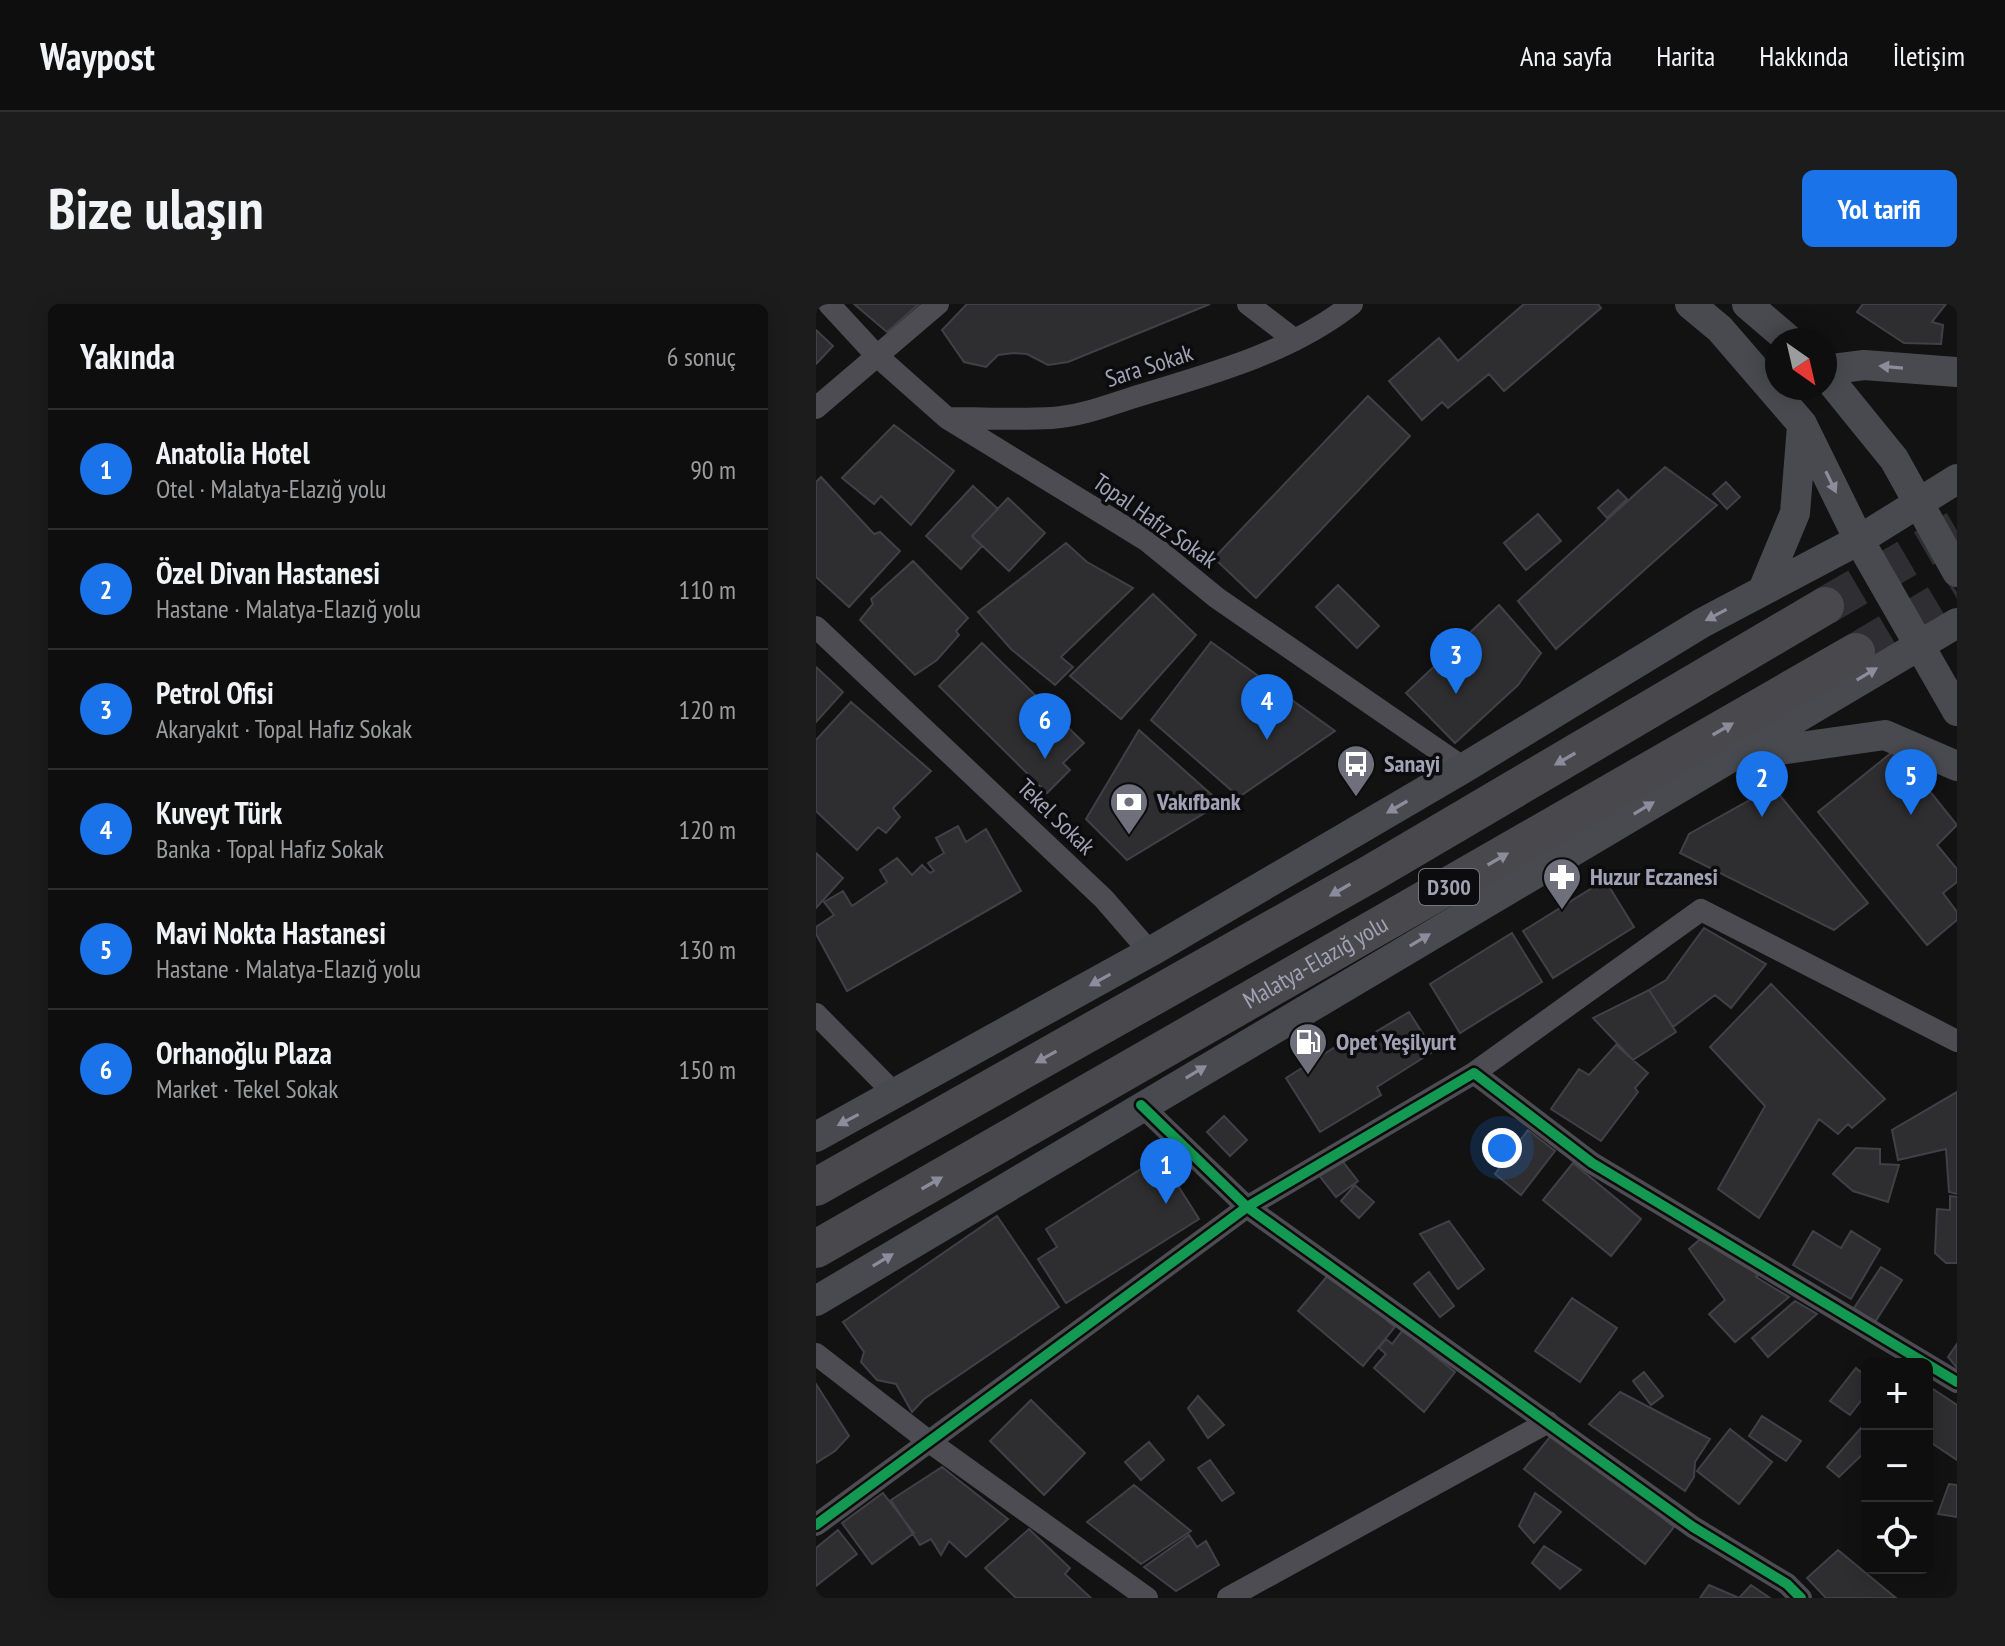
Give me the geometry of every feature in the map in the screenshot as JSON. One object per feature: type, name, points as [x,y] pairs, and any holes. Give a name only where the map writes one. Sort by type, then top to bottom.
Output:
[{"type":"highway","name":"D300","points":[[816,1187],[1114,1019],[1825,606]]},
{"type":"highway","name":"Malatya-Elazığ yolu","points":[[816,1249],[1856,652]]},
{"type":"main road","points":[[1690,304],[1720,329],[1802,424],[1859,540],[1957,711]]},
{"type":"main road","points":[[1747,304],[1775,328]]},
{"type":"main road","points":[[1837,370],[1864,365],[1957,372]]},
{"type":"main road","points":[[1837,387],[1894,459],[1957,572]]},
{"type":"main road","points":[[1763,590],[1795,513],[1802,424]]},
{"type":"main road","points":[[816,1137],[1150,952],[1464,768],[1702,623],[1859,540],[1957,479]]},
{"type":"main road","points":[[816,1301],[1135,1108],[1920,642],[1957,623]]},
{"type":"main road","points":[[1730,757],[1885,735],[1957,766]]},
{"type":"main road","points":[[1042,1121],[1135,1108]]},
{"type":"street","name":"Topal Hafız Sokak","points":[[829,304],[876,355],[947,418],[1146,540],[1217,598],[1464,768]]},
{"type":"street","points":[[816,408],[938,304]]},
{"type":"street","points":[[1248,304],[1295,340]]},
{"type":"street","name":"Sara Sokak","points":[[947,418],[1053,418],[1091,412],[1221,370],[1295,340],[1329,322],[1352,304]]},
{"type":"street","name":"Tekel Sokak","points":[[816,627],[1104,899],[1150,952]]},
{"type":"street","points":[[816,1525],[927,1440],[1247,1207],[1474,1073],[1701,910],[1957,1041]]},
{"type":"street","points":[[816,1014],[895,1094]]},
{"type":"street","points":[[1474,1073],[1592,1163],[1957,1382]]},
{"type":"street","points":[[1135,1108],[1247,1207],[1693,1527],[1787,1584],[1801,1598]]},
{"type":"street","points":[[816,1354],[927,1440],[1147,1598]]},
{"type":"street","points":[[1228,1598],[1548,1422]]},
{"type":"building","points":[[854,304],[919,304],[887,332]]},
{"type":"building","points":[[967,304],[1210,304],[1068,362],[1048,365],[1027,354],[1014,353],[998,355],[986,367],[964,362],[942,330]]},
{"type":"building","points":[[1524,304],[1598,304],[1601,308],[1504,391],[1489,374],[1448,408],[1442,402],[1422,420],[1389,381],[1439,338],[1458,361]]},
{"type":"building","points":[[1863,304],[1946,304],[1932,322],[1943,325],[1941,344],[1904,343],[1857,312]]},
{"type":"building","points":[[816,330],[833,346],[816,364]]},
{"type":"building","points":[[1368,396],[1410,436],[1256,598],[1214,558]]},
{"type":"building","points":[[894,425],[954,471],[911,525],[881,496],[874,504],[842,478]]},
{"type":"building","points":[[1665,467],[1717,505],[1556,649],[1518,601]]},
{"type":"building","points":[[821,477],[874,534],[880,532],[900,551],[849,607],[816,577],[816,482]]},
{"type":"building","points":[[1726,482],[1740,497],[1727,509],[1713,494]]},
{"type":"building","points":[[973,486],[998,509],[972,536],[982,546],[961,569],[926,536]]},
{"type":"building","points":[[1618,490],[1627,499],[1607,518],[1598,508]]},
{"type":"building","points":[[1008,498],[1045,533],[1009,571],[972,536]]},
{"type":"building","points":[[1538,514],[1561,541],[1526,570],[1504,543]]},
{"type":"building","points":[[1066,543],[1087,562],[1133,588],[1061,657],[1073,667],[1055,685],[1011,649],[978,612]]},
{"type":"building","points":[[913,561],[968,618],[956,631],[959,635],[937,660],[915,675],[860,620],[873,604],[871,599]]},
{"type":"building","points":[[1338,585],[1379,626],[1357,648],[1316,607]]},
{"type":"building","points":[[1153,594],[1196,635],[1121,719],[1070,676]]},
{"type":"building","points":[[1499,605],[1541,653],[1518,685],[1455,743],[1406,693]]},
{"type":"building","points":[[1211,642],[1335,731],[1239,797],[1151,720]]},
{"type":"building","points":[[982,643],[1084,743],[1063,763],[1070,770],[1047,793],[939,686]]},
{"type":"building","points":[[816,667],[843,692],[816,722]]},
{"type":"building","points":[[851,702],[931,771],[893,808],[900,817],[886,833],[878,827],[857,850],[816,811],[816,740]]},
{"type":"building","points":[[1139,730],[1221,803],[1127,860],[1086,819]]},
{"type":"building","points":[[1896,749],[1957,825],[1937,845],[1957,869],[1957,882],[1943,893],[1957,912],[1957,920],[1927,945],[1818,812]]},
{"type":"building","points":[[1773,787],[1868,903],[1834,930],[1680,853],[1689,834]]},
{"type":"building","points":[[958,826],[966,842],[986,829],[1021,891],[847,991],[816,934],[816,927],[834,915],[824,902],[843,891],[852,906],[887,882],[880,870],[897,858],[912,875],[922,865],[930,873],[934,871],[928,863],[944,853],[936,838]]},
{"type":"building","points":[[816,853],[843,878],[816,908]]},
{"type":"building","points":[[1605,880],[1634,927],[1553,978],[1523,931]]},
{"type":"building","points":[[1704,928],[1766,964],[1731,1008],[1715,995],[1673,1027],[1649,990],[1666,980]]},
{"type":"building","points":[[1512,933],[1542,982],[1460,1033],[1430,984]]},
{"type":"building","points":[[1771,984],[1885,1099],[1852,1128],[1848,1124],[1838,1134],[1819,1119],[1759,1218],[1718,1189],[1765,1106],[1710,1047]]},
{"type":"building","points":[[1649,990],[1676,1032],[1633,1060],[1593,1018]]},
{"type":"building","points":[[1409,1012],[1434,1051],[1377,1087],[1381,1095],[1320,1132],[1286,1078],[1348,1039],[1352,1046]]},
{"type":"building","points":[[1616,1045],[1648,1073],[1635,1088],[1638,1092],[1601,1141],[1551,1109],[1579,1069],[1589,1075]]},
{"type":"building","points":[[1957,1092],[1957,1194],[1949,1192],[1946,1149],[1898,1160],[1892,1130]]},
{"type":"building","points":[[1224,1116],[1247,1140],[1230,1156],[1207,1132]]},
{"type":"building","points":[[1528,1130],[1555,1151],[1521,1195],[1495,1174]]},
{"type":"building","points":[[1856,1148],[1880,1149],[1880,1164],[1899,1165],[1888,1202],[1853,1191],[1833,1174]]},
{"type":"building","points":[[1160,1157],[1199,1219],[1066,1303],[1038,1259],[1057,1247],[1046,1229]]},
{"type":"building","points":[[1340,1158],[1358,1181],[1336,1197],[1318,1174]]},
{"type":"building","points":[[1573,1163],[1641,1219],[1611,1256],[1543,1200]]},
{"type":"building","points":[[1355,1185],[1374,1202],[1359,1218],[1341,1201]]},
{"type":"building","points":[[1950,1196],[1957,1197],[1957,1263],[1946,1263],[1935,1253],[1937,1209],[1950,1210]]},
{"type":"building","points":[[997,1216],[1059,1307],[924,1399],[912,1412],[896,1384],[877,1380],[861,1362],[864,1352],[843,1322]]},
{"type":"building","points":[[1449,1221],[1484,1269],[1458,1289],[1420,1234]]},
{"type":"building","points":[[1813,1231],[1841,1248],[1851,1231],[1880,1249],[1851,1299],[1793,1265]]},
{"type":"building","points":[[1706,1234],[1767,1268],[1756,1277],[1789,1297],[1735,1342],[1709,1314],[1725,1300],[1689,1249]]},
{"type":"building","points":[[1881,1267],[1902,1280],[1875,1322],[1854,1308]]},
{"type":"building","points":[[1429,1272],[1454,1306],[1440,1317],[1414,1284]]},
{"type":"building","points":[[1330,1273],[1395,1327],[1363,1366],[1298,1311]]},
{"type":"building","points":[[1572,1298],[1617,1328],[1580,1382],[1535,1351]]},
{"type":"building","points":[[1795,1301],[1817,1314],[1768,1357],[1752,1338]]},
{"type":"building","points":[[1403,1330],[1455,1372],[1424,1412],[1374,1368],[1386,1354],[1379,1348],[1386,1339],[1392,1344]]},
{"type":"building","points":[[1957,1344],[1957,1368],[1948,1357]]},
{"type":"building","points":[[1856,1368],[1861,1372],[1861,1401],[1850,1415],[1830,1401]]},
{"type":"building","points":[[1644,1372],[1663,1396],[1651,1405],[1633,1381]]},
{"type":"building","points":[[816,1384],[849,1436],[835,1451],[816,1463]]},
{"type":"building","points":[[1933,1389],[1957,1405],[1957,1460],[1933,1444]]},
{"type":"building","points":[[1620,1392],[1710,1439],[1695,1462],[1694,1477],[1685,1491],[1589,1424]]},
{"type":"building","points":[[1198,1396],[1224,1425],[1208,1438],[1188,1408]]},
{"type":"building","points":[[1031,1400],[1085,1453],[1044,1495],[990,1441]]},
{"type":"building","points":[[1762,1416],[1801,1441],[1786,1461],[1749,1436]]},
{"type":"building","points":[[1861,1428],[1861,1456],[1839,1477],[1827,1467]]},
{"type":"building","points":[[1730,1429],[1772,1462],[1739,1504],[1697,1471]]},
{"type":"building","points":[[1554,1432],[1674,1527],[1645,1564],[1524,1469]]},
{"type":"building","points":[[1149,1442],[1164,1460],[1141,1480],[1125,1462]]},
{"type":"building","points":[[1210,1460],[1234,1493],[1222,1501],[1198,1468]]},
{"type":"building","points":[[942,1467],[1008,1519],[966,1557],[949,1541],[941,1555],[931,1539],[920,1545],[891,1500]]},
{"type":"building","points":[[1949,1484],[1957,1485],[1957,1517],[1938,1514]]},
{"type":"building","points":[[1134,1485],[1191,1531],[1141,1564],[1087,1522]]},
{"type":"building","points":[[883,1493],[914,1533],[872,1564],[842,1523]]},
{"type":"building","points":[[1535,1493],[1561,1512],[1534,1543],[1519,1526]]},
{"type":"building","points":[[1029,1529],[1070,1568],[1065,1574],[1091,1598],[1016,1598],[985,1568]]},
{"type":"building","points":[[838,1530],[857,1554],[816,1586],[816,1548]]},
{"type":"building","points":[[1189,1535],[1197,1547],[1206,1541],[1219,1565],[1176,1591],[1144,1567]]},
{"type":"building","points":[[1544,1546],[1581,1570],[1560,1589],[1532,1563]]},
{"type":"building","points":[[1838,1550],[1861,1569],[1861,1574],[1867,1574],[1896,1598],[1826,1598],[1807,1578]]},
{"type":"building","points":[[1709,1585],[1739,1598],[1700,1598]]},
{"type":"building","points":[[1751,1585],[1770,1598],[1739,1598]]},
{"type":"tunnel","points":[[1825,606],[1957,529]]},
{"type":"tunnel","points":[[1856,652],[1957,592]]},
{"type":"cycle path","points":[[816,1525],[1247,1207],[1474,1073],[1592,1163],[1957,1382]]},
{"type":"cycle path","points":[[1141,1105],[1247,1207],[1693,1527],[1787,1584],[1801,1598]]},
{"type":"place","name":"Petrol Ofisi","points":[[1456,694]]},
{"type":"place","name":"Kuveyt Türk","points":[[1267,740]]},
{"type":"place","name":"Orhanoğlu Plaza","points":[[1045,759]]},
{"type":"place","name":"Sanayi","points":[[1356,798]]},
{"type":"place","name":"Mavi Nokta Hastanesi","points":[[1911,815]]},
{"type":"place","name":"Özel Divan Hastanesi","points":[[1762,817]]},
{"type":"place","name":"Vakıfbank","points":[[1129,836]]},
{"type":"place","name":"Huzur Eczanesi","points":[[1562,911]]},
{"type":"place","name":"Opet Yeşilyurt","points":[[1308,1076]]},
{"type":"place","name":"Anatolia Hotel","points":[[1166,1204]]}]
